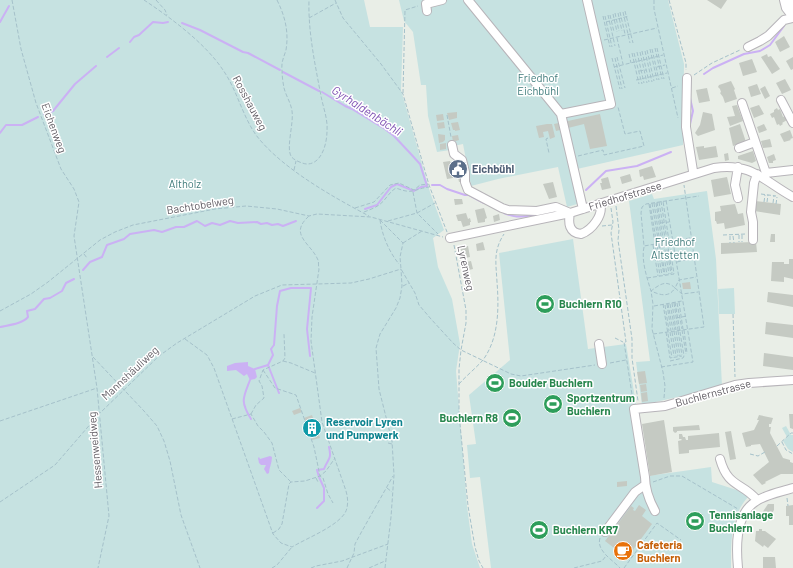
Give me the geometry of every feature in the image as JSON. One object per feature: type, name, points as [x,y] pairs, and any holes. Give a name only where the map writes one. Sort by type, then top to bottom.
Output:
[{"type":"street","points":[[426,7],[442,0]]},
{"type":"street","points":[[468,0],[561,114],[583,209]]},
{"type":"street","points":[[561,114],[611,104],[587,0]]},
{"type":"street","points":[[748,46],[768,36],[784,20],[793,18],[786,8],[784,0]]},
{"type":"street","points":[[791,0],[793,11]]},
{"type":"street","points":[[687,82],[686,127],[693,171]]},
{"type":"street","points":[[781,100],[793,123]]},
{"type":"street","points":[[742,103],[755,142],[762,175]]},
{"type":"street","points":[[739,148],[755,142]]},
{"type":"street","points":[[452,146],[454,154],[462,160],[466,187],[474,194],[502,208],[508,210],[537,211],[556,207],[570,212],[568,221],[570,227],[576,233],[581,234],[587,231],[597,220],[601,211],[600,203]]},
{"type":"street","name":"Friedhofstrasse","points":[[450,238],[583,209],[600,203],[612,202],[714,168],[727,166],[738,167],[762,175],[780,190],[793,197]]},
{"type":"street","points":[[738,167],[735,185],[738,198]]},
{"type":"street","points":[[752,240],[753,222],[751,212],[754,183],[762,175],[793,170]]},
{"type":"street","points":[[599,344],[602,364]]},
{"type":"street","name":"Buchlernstrasse","points":[[634,409],[665,406],[749,382],[793,380]]},
{"type":"street","points":[[634,409],[645,477],[645,486],[647,495],[655,511]]},
{"type":"street","points":[[720,459],[725,474],[730,480],[757,500]]},
{"type":"street","points":[[605,532],[635,492],[645,486]]},
{"type":"street","points":[[738,568],[738,539],[741,521],[747,510],[757,500],[793,488]]},
{"type":"path","name":"Eichenweg","points":[[12,0],[21,49],[36,103],[61,169],[74,189],[79,202],[74,236],[77,259]]},
{"type":"path","name":"Rosshauweg","points":[[144,0],[167,16],[208,52],[223,70],[256,134],[268,148],[294,171],[371,217]]},
{"type":"path","points":[[156,0],[165,10],[167,16]]},
{"type":"path","points":[[277,0],[286,23],[286,50],[282,60],[282,69],[284,88],[292,111],[290,144],[291,154],[296,160],[306,164],[314,163],[323,152],[327,131],[327,123],[308,18],[309,0]]},
{"type":"path","name":"Lyrenweg","points":[[335,0],[343,18],[381,64],[403,94],[429,184],[455,248],[466,310],[466,323],[461,350],[458,384],[468,506],[475,547],[479,561],[483,568]]},
{"type":"path","points":[[654,0],[654,9],[663,45],[671,88],[681,126],[686,127]]},
{"type":"path","points":[[670,0],[686,63],[687,82]]},
{"type":"path","points":[[308,18],[336,3]]},
{"type":"path","points":[[403,94],[405,10],[426,7]]},
{"type":"path","points":[[625,11],[628,17],[632,43]]},
{"type":"path","points":[[622,31],[619,12],[626,35]]},
{"type":"path","points":[[623,12],[630,43]]},
{"type":"path","points":[[615,13],[619,31]]},
{"type":"path","points":[[613,14],[617,32]]},
{"type":"path","points":[[608,15],[615,46]]},
{"type":"path","points":[[610,15],[614,32]]},
{"type":"path","points":[[602,16],[610,47]]},
{"type":"path","points":[[605,16],[612,47]]},
{"type":"path","points":[[604,22],[628,17]]},
{"type":"path","points":[[604,40],[658,27]]},
{"type":"path","points":[[612,33],[624,30]]},
{"type":"path","points":[[617,37],[623,64]]},
{"type":"path","points":[[671,88],[687,82],[712,63],[748,46]]},
{"type":"path","points":[[655,48],[662,79]]},
{"type":"path","points":[[657,48],[664,79]]},
{"type":"path","points":[[652,49],[659,80]]},
{"type":"path","points":[[647,50],[654,81]]},
{"type":"path","points":[[650,50],[657,80]]},
{"type":"path","points":[[642,51],[649,82]]},
{"type":"path","points":[[645,51],[652,82]]},
{"type":"path","points":[[637,52],[644,83]]},
{"type":"path","points":[[640,52],[647,83]]},
{"type":"path","points":[[632,53],[639,84]]},
{"type":"path","points":[[634,53],[642,84]]},
{"type":"path","points":[[629,54],[631,62]]},
{"type":"path","points":[[614,66],[664,55]]},
{"type":"path","points":[[617,57],[622,89]]},
{"type":"path","points":[[612,58],[617,85],[620,89]]},
{"type":"path","points":[[615,58],[622,83],[625,88]]},
{"type":"path","points":[[639,72],[666,65]]},
{"type":"path","points":[[637,80],[668,73]]},
{"type":"path","points":[[617,85],[622,83]]},
{"type":"path","points":[[572,158],[603,150],[604,155],[644,146],[640,131],[625,134],[618,105]]},
{"type":"path","points":[[447,115],[452,146]]},
{"type":"path","points":[[548,138],[546,139],[549,153]]},
{"type":"path","points":[[294,171],[296,160]]},
{"type":"path","points":[[356,208],[374,202],[390,185],[399,183],[414,190],[420,185],[429,184]]},
{"type":"path","points":[[653,334],[704,327],[684,184]]},
{"type":"path","points":[[363,212],[379,206],[392,190],[396,188],[403,191],[413,192],[430,186]]},
{"type":"path","points":[[413,192],[417,213],[439,236]]},
{"type":"path","points":[[764,202],[765,194],[777,196],[776,204]]},
{"type":"path","points":[[767,202],[768,195]]},
{"type":"path","points":[[665,406],[665,386],[652,329],[653,306],[651,292],[642,252],[644,246],[641,213],[642,207],[656,202],[699,196]]},
{"type":"path","points":[[773,203],[774,196]]},
{"type":"path","points":[[661,367],[693,362],[666,200]]},
{"type":"path","points":[[387,221],[417,213],[436,202]]},
{"type":"path","points":[[612,202],[619,230],[618,240],[632,339],[632,358],[639,406],[634,409],[624,342],[626,342],[611,233],[612,202]]},
{"type":"path","points":[[656,202],[665,275]]},
{"type":"path","points":[[656,202],[665,275]]},
{"type":"path","points":[[656,202],[665,275]]},
{"type":"path","points":[[656,202],[665,275]]},
{"type":"path","points":[[647,278],[674,274],[663,259],[656,202]]},
{"type":"path","name":"Bachtobelweg","points":[[0,311],[32,294],[100,240],[115,232],[133,225],[215,209],[246,206],[277,209],[309,216],[317,214],[371,217],[450,238]]},
{"type":"path","points":[[272,568],[277,565],[292,547],[338,520],[345,513],[347,503],[347,493],[323,425],[316,373],[311,329],[318,261],[300,234],[302,226],[309,216]]},
{"type":"path","points":[[380,219],[403,243]]},
{"type":"path","points":[[380,219],[383,234],[392,253],[400,265],[402,286],[400,298],[380,334],[376,348],[380,389],[392,444],[394,475],[388,544],[384,568]]},
{"type":"path","points":[[659,223],[670,222]]},
{"type":"path","points":[[599,226],[612,225]]},
{"type":"path","points":[[458,384],[482,360],[489,350],[496,330],[498,305],[496,255],[499,242],[506,230],[505,226]]},
{"type":"path","points":[[400,265],[403,243],[422,231]]},
{"type":"path","points":[[742,234],[742,242]]},
{"type":"path","points":[[723,235],[746,234]]},
{"type":"path","points":[[730,235],[730,243]]},
{"type":"path","points":[[733,235],[734,243]]},
{"type":"path","points":[[739,235],[739,242]]},
{"type":"path","points":[[644,246],[691,238]]},
{"type":"path","points":[[84,253],[87,258]]},
{"type":"path","points":[[663,259],[675,257]]},
{"type":"path","points":[[676,262],[694,258]]},
{"type":"path","name":"Hessenweidweg","points":[[77,259],[97,388],[109,516],[98,568]]},
{"type":"path","points":[[401,269],[415,293],[419,305],[453,344],[461,350],[511,374],[521,376],[627,360]]},
{"type":"path","name":"Mannshäuliweg","points":[[0,502],[54,465],[124,388],[159,356],[262,293],[282,285],[351,283],[401,269]]},
{"type":"path","points":[[679,280],[696,277]]},
{"type":"path","points":[[651,292],[666,295],[671,294],[679,280]]},
{"type":"path","points":[[402,286],[409,283]]},
{"type":"path","points":[[651,292],[663,283],[669,283],[682,294],[699,292]]},
{"type":"path","points":[[653,306],[683,301]]},
{"type":"path","points":[[670,360],[683,358],[680,356],[671,303]]},
{"type":"path","points":[[671,303],[680,356]]},
{"type":"path","points":[[671,303],[680,356]]},
{"type":"path","points":[[671,303],[680,356]]},
{"type":"path","points":[[671,303],[674,319]]},
{"type":"path","points":[[733,314],[735,385]]},
{"type":"path","points":[[674,319],[686,317]]},
{"type":"path","points":[[675,331],[680,356]]},
{"type":"path","points":[[283,361],[286,358],[284,334]]},
{"type":"path","points":[[615,338],[624,342]]},
{"type":"path","points":[[185,339],[207,355],[214,368],[273,534],[281,543],[292,547]]},
{"type":"path","points":[[677,342],[689,340]]},
{"type":"path","points":[[677,364],[677,359],[680,356],[691,353]]},
{"type":"path","points":[[92,357],[124,388],[156,426],[164,441],[170,461],[181,515],[200,568]]},
{"type":"path","points":[[232,419],[251,414],[256,405],[264,398],[262,386],[259,381],[263,370],[283,361],[291,362],[316,373]]},
{"type":"path","points":[[263,370],[275,388],[296,395],[314,447],[320,476],[323,478],[328,494],[334,503]]},
{"type":"path","points":[[0,421],[97,388]]},
{"type":"path","points":[[251,414],[258,426],[272,443],[279,470],[292,482],[305,481],[320,476],[326,471],[335,458]]},
{"type":"path","points":[[317,427],[323,425]]},
{"type":"path","points":[[777,446],[791,433],[793,434]]},
{"type":"path","points":[[782,441],[786,450],[793,454]]},
{"type":"path","points":[[388,443],[392,444]]},
{"type":"path","points":[[750,454],[758,456],[764,452]]},
{"type":"path","points":[[347,568],[352,557],[355,544],[394,475]]},
{"type":"path","points":[[645,486],[670,476],[682,476],[740,510]]},
{"type":"path","points":[[316,478],[318,482]]},
{"type":"path","points":[[273,534],[282,524],[289,484],[292,482]]},
{"type":"path","points":[[386,487],[393,492]]},
{"type":"path","points":[[624,568],[657,523],[681,540]]},
{"type":"path","points":[[605,532],[601,537],[599,544],[607,556],[620,568]]},
{"type":"path","points":[[311,568],[352,557],[388,544]]},
{"type":"path","points":[[574,568],[602,561],[607,556]]},
{"type":"path","points":[[369,568],[385,561]]},
{"type":"green space","name":"Altholz","points":[[0,0],[364,0],[370,27],[403,27],[401,90],[430,192],[444,230],[433,238],[438,267],[452,299],[460,344],[456,371],[467,506],[472,544],[480,568],[0,568]]},
{"type":"green space","name":"Friedhof Eichbühl","points":[[399,0],[668,0],[684,64],[683,145],[577,169],[584,202],[567,207],[558,167],[471,186],[463,144],[449,147],[450,150],[437,152],[428,116],[426,85],[421,85],[413,32],[404,21]]},
{"type":"green space","name":"Friedhof Altstetten","points":[[707,191],[716,259],[722,387],[642,405],[636,362],[650,361],[629,201],[652,194],[654,199]]},
{"type":"green space","name":"Sportzentrum Buchlern","points":[[573,239],[588,349],[626,344],[648,476],[711,467],[712,482],[746,493],[749,496],[738,512],[735,521],[731,549],[731,568],[491,568],[480,477],[470,478],[467,445],[476,444],[469,395],[510,360],[499,253]]},
{"type":"green space","points":[[734,288],[735,314],[719,314],[718,289]]},
{"type":"green space","points":[[786,426],[791,435],[793,435],[793,452],[788,449],[783,441],[787,437],[782,428]]},
{"type":"shaded area","points":[[248,362],[248,366],[255,369],[257,377],[255,379],[250,380],[247,374],[244,376],[236,370],[227,371],[227,366],[235,363]]},
{"type":"shaded area","points":[[270,456],[272,457],[272,461],[269,473],[267,474],[264,469],[266,465],[261,465],[258,458],[259,457],[260,459]]},
{"type":"building","points":[[707,0],[727,0],[721,9]]},
{"type":"building","points":[[784,36],[790,47],[780,52],[775,42]]},
{"type":"building","points":[[767,54],[768,57],[771,56],[780,69],[772,74],[761,57]]},
{"type":"building","points":[[793,57],[793,69],[791,70],[786,61]]},
{"type":"building","points":[[752,59],[757,72],[743,76],[739,63]]},
{"type":"building","points":[[785,79],[791,90],[782,94],[776,83]]},
{"type":"building","points":[[731,81],[735,89],[737,99],[725,103],[718,87],[719,85]]},
{"type":"building","points":[[757,84],[761,94],[751,97],[748,87]]},
{"type":"building","points":[[765,86],[770,96],[765,99],[760,89]]},
{"type":"building","points":[[707,88],[710,101],[699,103],[696,90]]},
{"type":"building","points":[[737,105],[743,121],[730,126],[727,117],[735,116],[732,106]]},
{"type":"building","points":[[759,105],[764,114],[754,118],[750,108]]},
{"type":"building","points":[[777,108],[778,110],[780,109],[783,117],[785,116],[787,120],[780,126],[779,124],[777,125],[774,117],[772,118],[770,114]]},
{"type":"building","points":[[457,112],[457,118],[449,120],[447,113]]},
{"type":"building","points":[[703,112],[712,114],[715,130],[698,136],[695,133],[700,125]]},
{"type":"building","points":[[443,114],[444,120],[437,121],[436,115]]},
{"type":"building","points":[[600,114],[607,146],[590,149],[584,124],[556,131],[554,124]]},
{"type":"building","points":[[444,122],[445,128],[438,129],[437,123]]},
{"type":"building","points":[[458,122],[460,130],[455,131],[453,130],[451,123]]},
{"type":"building","points":[[552,124],[555,137],[550,139],[548,131],[543,132],[544,137],[539,138],[536,126]]},
{"type":"building","points":[[740,124],[746,142],[733,146],[729,128]]},
{"type":"building","points":[[764,124],[767,130],[759,133],[757,127]]},
{"type":"building","points":[[790,130],[793,138],[784,142],[780,134]]},
{"type":"building","points":[[438,134],[445,135],[445,140],[443,142],[439,143]]},
{"type":"building","points":[[458,135],[459,140],[453,142],[452,136]]},
{"type":"building","points":[[770,139],[772,147],[763,148],[761,141]]},
{"type":"building","points":[[446,143],[446,149],[440,150],[440,144]]},
{"type":"building","points":[[704,146],[704,148],[716,146],[718,157],[699,160],[696,147]]},
{"type":"building","points":[[753,151],[756,161],[752,163],[738,159],[738,156]]},
{"type":"building","points":[[728,153],[729,160],[725,161],[724,154]]},
{"type":"building","points":[[774,154],[776,160],[773,161],[773,163],[769,163],[767,157]]},
{"type":"building","points":[[450,161],[453,178],[447,179],[443,162]]},
{"type":"building","points":[[460,162],[464,181],[459,182],[458,177],[455,178],[452,164]]},
{"type":"building","points":[[652,166],[656,177],[644,180],[643,176],[640,177],[639,170]]},
{"type":"building","points":[[630,174],[632,181],[622,184],[620,177]]},
{"type":"building","points":[[608,177],[611,188],[602,190],[600,183],[602,183],[601,179]]},
{"type":"building","points":[[727,177],[731,194],[714,197],[711,180]]},
{"type":"building","points":[[553,182],[557,197],[549,199],[543,184]]},
{"type":"building","points":[[454,199],[462,199],[463,204],[455,205]]},
{"type":"building","points":[[755,201],[781,204],[780,215],[754,211]]},
{"type":"building","points":[[735,204],[738,214],[743,213],[745,225],[725,229],[724,223],[717,224],[715,221],[715,212],[721,211],[720,206]]},
{"type":"building","points":[[484,208],[487,218],[485,219],[485,222],[478,223],[475,210]]},
{"type":"building","points":[[466,213],[471,222],[470,225],[463,227],[461,221],[458,221],[456,215]]},
{"type":"building","points":[[499,214],[500,220],[494,222],[493,216]]},
{"type":"building","points":[[771,234],[775,234],[775,242],[770,242]]},
{"type":"building","points":[[483,242],[485,250],[477,251],[476,244]]},
{"type":"building","points":[[756,242],[757,252],[721,254],[721,243]]},
{"type":"building","points":[[468,246],[470,257],[465,258],[464,255],[462,255],[460,247]]},
{"type":"building","points":[[789,259],[793,259],[793,279],[784,277],[784,282],[771,281],[772,262],[784,262],[784,264],[789,264]]},
{"type":"building","points":[[471,261],[473,269],[469,270],[466,262]]},
{"type":"building","points":[[690,282],[691,289],[683,289],[682,283]]},
{"type":"building","points":[[768,292],[793,295],[793,307],[767,302]]},
{"type":"building","points":[[766,322],[793,325],[793,338],[765,334]]},
{"type":"building","points":[[764,353],[793,357],[793,370],[763,366]]},
{"type":"building","points":[[645,371],[647,383],[639,384],[637,372]]},
{"type":"building","points":[[646,384],[647,391],[641,392],[640,385]]},
{"type":"building","points":[[647,392],[648,401],[642,402],[641,393]]},
{"type":"building","points":[[300,408],[302,412],[294,415],[292,411]]},
{"type":"building","points":[[789,414],[793,414],[793,429],[790,428]]},
{"type":"building","name":"Reservoir Lyren und Pumpwerk","points":[[312,415],[320,438],[312,440],[304,418]]},
{"type":"building","points":[[759,415],[773,418],[771,424],[769,424],[769,427],[771,427],[770,433],[783,458],[790,460],[790,462],[793,463],[793,474],[781,474],[762,485],[753,475],[769,462],[760,444],[746,447],[742,433],[754,430],[759,420],[757,420]]},
{"type":"building","points":[[664,420],[672,472],[650,476],[642,424]]},
{"type":"building","points":[[699,425],[700,430],[677,431],[675,433],[673,431],[673,427]]},
{"type":"building","points":[[731,431],[736,459],[730,460],[725,432]]},
{"type":"building","points":[[719,433],[720,447],[689,450],[689,453],[679,454],[678,441],[682,440],[679,439],[679,434],[682,434],[686,440],[688,440],[688,436]]},
{"type":"building","points":[[627,481],[627,486],[617,487],[617,482]]},
{"type":"building","points":[[768,504],[774,504],[774,510],[769,518],[762,513]]},
{"type":"building","points":[[639,505],[646,510],[642,516],[652,524],[627,558],[605,541],[631,506],[635,511]]},
{"type":"building","points":[[793,505],[793,525],[789,525],[789,516],[786,516],[786,506]]},
{"type":"building","points":[[759,529],[762,529],[762,531],[765,531],[776,539],[768,548],[764,545],[763,547],[755,541],[756,531],[759,531]]},
{"type":"building","points":[[763,557],[775,557],[776,568],[763,568]]},
{"type":"waterway","points":[[0,22],[9,6]]},
{"type":"waterway","name":"Gyrhaldenbächli","points":[[130,42],[153,22],[168,22]]},
{"type":"waterway","name":"Gyrhaldenbächli","points":[[182,23],[248,53],[280,70]]},
{"type":"waterway","name":"Gyrhaldenbächli","points":[[704,74],[713,68],[744,54],[760,51],[770,45],[784,26]]},
{"type":"waterway","points":[[107,57],[119,48]]},
{"type":"waterway","points":[[44,114],[53,111],[75,84],[96,66]]},
{"type":"waterway","name":"Gyrhaldenbächli","points":[[283,72],[319,91]]},
{"type":"waterway","name":"Gyrhaldenbächli","points":[[322,92],[385,129],[394,136],[420,164],[427,186]]},
{"type":"waterway","name":"Gyrhaldenbächli","points":[[690,98],[693,111],[690,124]]},
{"type":"waterway","points":[[0,133],[6,125],[22,125],[38,117]]},
{"type":"waterway","name":"Gyrhaldenbächli","points":[[586,190],[606,171],[637,166],[671,152]]},
{"type":"waterway","name":"Gyrhaldenbächli","points":[[365,209],[377,205],[391,187],[397,184],[414,191],[421,187],[427,186]]},
{"type":"waterway","name":"Gyrhaldenbächli","points":[[432,185],[440,185],[447,189],[469,195],[484,203]]},
{"type":"waterway","name":"Gyrhaldenbächli","points":[[504,213],[517,217],[536,215]]},
{"type":"waterway","name":"Gyrhaldenbächli","points":[[83,270],[90,262],[102,257],[107,245],[124,239],[130,234],[154,230],[162,232],[176,227],[184,227],[197,221],[205,226],[212,223],[220,225],[230,221],[238,223],[257,222],[261,224],[267,223],[283,226],[296,221]]},
{"type":"waterway","name":"Gyrhaldenbächli","points":[[0,327],[22,321],[28,317],[27,311],[35,309],[44,299],[50,298],[62,291],[66,283],[74,279]]},
{"type":"waterway","points":[[255,369],[268,365],[273,355],[271,349],[274,345],[277,306],[280,291],[291,288],[311,288],[307,329],[310,356]]},
{"type":"waterway","points":[[268,365],[279,393]]},
{"type":"waterway","points":[[250,380],[244,396],[244,403],[251,419]]},
{"type":"waterway","points":[[317,508],[324,501],[324,488],[317,470],[324,469],[330,457],[329,447]]},
{"type":"place","name":"Eichbühl","points":[[458,169]]},
{"type":"place","name":"Buchlern R10","points":[[545,304]]},
{"type":"place","name":"Boulder Buchlern","points":[[495,383]]},
{"type":"place","name":"Sportzentrum Buchlern","points":[[553,404]]},
{"type":"place","name":"Buchlern R8","points":[[512,418]]},
{"type":"place","name":"Reservoir Lyren und Pumpwerk","points":[[312,428]]},
{"type":"place","name":"Tennisanlage Buchlern","points":[[695,521]]},
{"type":"place","name":"Buchlern KR7","points":[[539,530]]},
{"type":"place","name":"Cafeteria Buchlern","points":[[623,551]]}]
